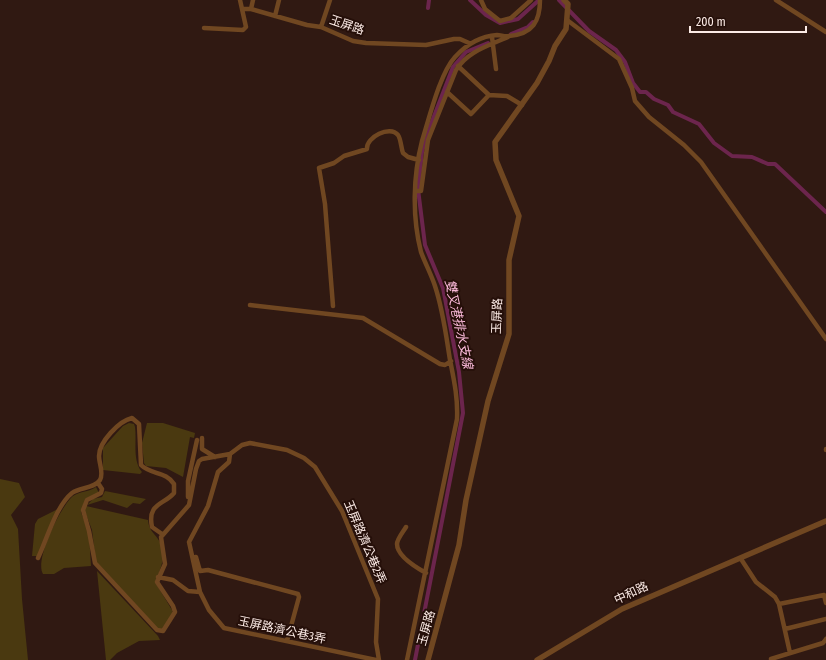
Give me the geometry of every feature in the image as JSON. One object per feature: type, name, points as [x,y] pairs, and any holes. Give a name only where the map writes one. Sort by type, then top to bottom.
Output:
[{"type":"street","points":[[204,28],[243,30],[246,27],[240,0]]},
{"type":"street","points":[[251,9],[253,0]]},
{"type":"street","points":[[275,16],[279,0]]},
{"type":"street","points":[[321,27],[330,0]]},
{"type":"street","points":[[482,1],[494,18],[500,21],[512,17],[532,0]]},
{"type":"street","name":"玉屏路","points":[[407,660],[458,419],[458,400],[443,318],[436,292],[422,253],[418,234],[415,191],[422,142],[444,73],[449,64],[469,43],[492,36],[509,36],[533,27],[537,22],[540,13],[540,0]]},
{"type":"street","points":[[776,0],[826,32]]},
{"type":"street","name":"玉屏路","points":[[428,660],[459,545],[466,500],[488,401],[509,334],[508,265],[519,216],[516,204],[504,182],[494,150],[495,142],[538,84],[555,46],[566,28],[568,14],[566,2]]},
{"type":"street","name":"玉屏路","points":[[243,9],[251,9],[321,27],[353,41],[366,43],[426,45],[454,39],[460,39],[469,43]]},
{"type":"street","points":[[567,20],[619,59],[632,88],[635,101],[649,117],[684,145],[701,162],[826,339]]},
{"type":"street","points":[[492,36],[496,69]]},
{"type":"street","points":[[415,191],[421,191],[428,140],[458,66],[469,55],[509,36]]},
{"type":"street","points":[[458,66],[488,95],[507,96],[522,105]]},
{"type":"street","points":[[447,92],[470,114],[488,95]]},
{"type":"street","points":[[333,306],[325,204],[319,168],[334,163],[344,156],[367,148],[366,143],[368,140],[388,131],[395,132],[399,136],[403,153],[408,157],[419,160]]},
{"type":"street","points":[[250,306],[363,318],[440,364],[445,365],[450,361]]},
{"type":"street","points":[[38,558],[60,509],[69,496],[78,490],[98,483],[102,474],[100,451],[104,442],[123,422],[132,418],[135,419],[139,424],[141,466],[147,470],[167,476],[174,484],[174,493],[159,502],[155,507],[151,518],[152,527],[162,534],[165,564],[157,582],[173,606],[175,612],[170,621],[160,631],[157,630],[95,563],[90,531],[82,510],[87,500],[101,493],[102,489],[98,483]]},
{"type":"street","points":[[184,512],[188,502],[188,481],[199,439],[202,449],[215,457]]},
{"type":"street","name":"玉屏路濟公巷2弄","points":[[162,534],[184,512],[191,500],[194,475],[199,461],[205,457],[230,454],[242,445],[250,443],[287,450],[304,458],[315,467],[345,516],[378,599],[376,642],[378,660]]},
{"type":"street","name":"玉屏路濟公巷3弄","points":[[230,454],[229,462],[218,472],[208,506],[189,542],[200,592],[209,610],[224,628],[378,660]]},
{"type":"street","name":"中和路","points":[[537,660],[622,609],[826,521]]},
{"type":"street","points":[[406,527],[397,542],[397,546],[409,562],[426,572]]},
{"type":"street","points":[[193,558],[196,557],[200,571],[208,570],[298,594],[299,597],[287,641]]},
{"type":"street","points":[[741,558],[756,582],[775,597],[779,604],[790,653]]},
{"type":"street","points":[[158,577],[173,580],[188,591],[200,592]]},
{"type":"street","points":[[779,604],[824,595],[826,602]]},
{"type":"street","points":[[785,629],[826,619]]},
{"type":"street","points":[[772,659],[825,642]]},
{"type":"shaded area","points":[[129,423],[134,424],[135,427],[136,456],[142,472],[140,474],[103,470],[103,448],[123,426]]},
{"type":"shaded area","points":[[147,423],[163,423],[195,433],[194,438],[190,437],[183,477],[166,468],[146,466],[144,463],[142,443]]},
{"type":"shaded area","points":[[0,479],[19,483],[25,497],[11,515],[18,529],[22,599],[28,660],[0,660]]},
{"type":"shaded area","points":[[96,487],[99,493],[85,501],[81,512],[89,533],[91,566],[64,568],[54,574],[43,574],[41,567],[45,546],[62,510],[73,496]]},
{"type":"shaded area","points":[[105,491],[146,499],[140,504],[133,503],[127,508],[103,500],[87,505],[93,499],[102,497]]},
{"type":"shaded area","points":[[86,506],[148,520],[150,529],[158,539],[163,550],[161,566],[155,582],[173,614],[162,629],[159,630],[96,563],[92,530],[84,509]]},
{"type":"shaded area","points":[[60,508],[37,556],[32,556],[35,524],[38,519]]},
{"type":"shaded area","points":[[97,571],[158,636],[160,640],[139,641],[117,653],[110,660],[106,660]]},
{"type":"waterway","points":[[428,8],[429,0]]},
{"type":"waterway","points":[[470,0],[486,15],[500,23],[518,19],[539,0]]},
{"type":"waterway","points":[[559,0],[589,31],[616,50],[625,62],[633,83],[640,92],[646,92],[654,99],[668,105],[673,112],[699,124],[714,143],[732,156],[752,157],[768,164],[775,164],[826,212]]},
{"type":"waterway","name":"雙叉港排水支線","points":[[511,34],[528,27],[533,22]]},
{"type":"waterway","name":"雙叉港排水支線","points":[[415,660],[463,413],[459,372],[443,288],[425,245],[418,189],[422,152],[426,137],[453,67],[466,52],[488,43]]}]
